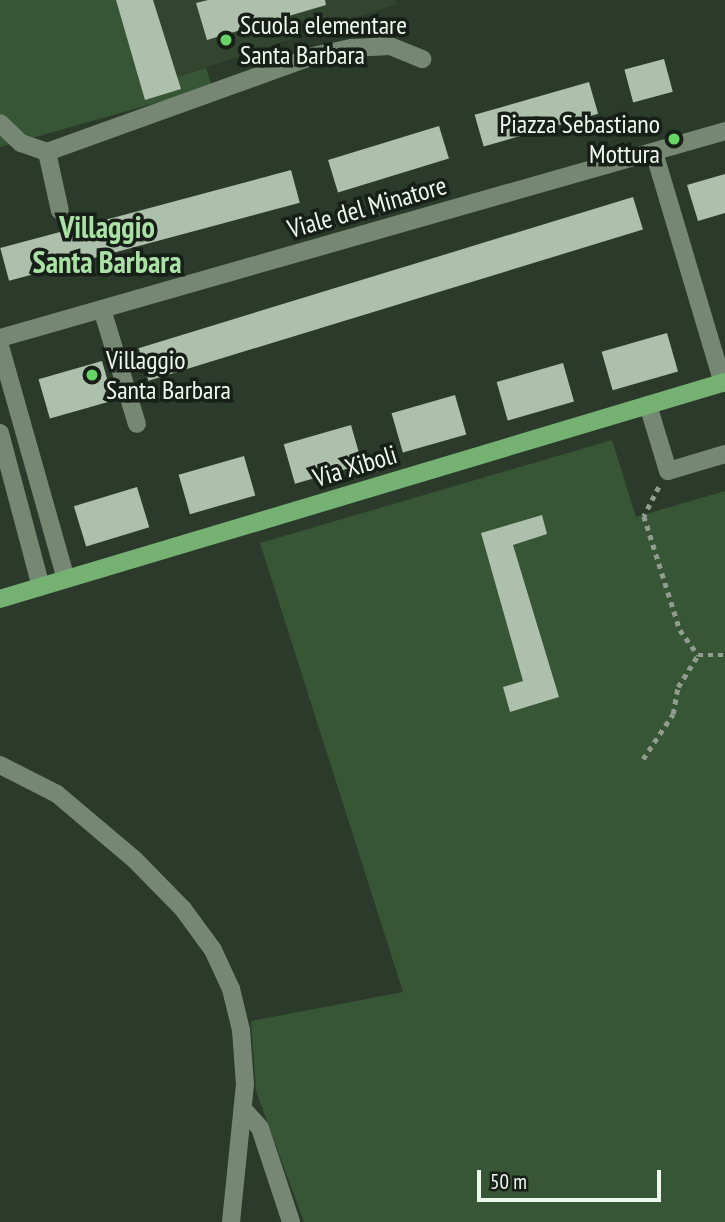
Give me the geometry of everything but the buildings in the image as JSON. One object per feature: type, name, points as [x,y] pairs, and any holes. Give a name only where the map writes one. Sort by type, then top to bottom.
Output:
[{"type":"main road","name":"Via Xiboli","points":[[0,599],[724,383]]},
{"type":"street","points":[[0,124],[21,143],[47,152],[313,57],[352,48],[390,47],[423,59]]},
{"type":"street","points":[[724,383],[654,152],[725,131]]},
{"type":"street","points":[[47,152],[60,211]]},
{"type":"street","name":"Viale del Minatore","points":[[0,338],[654,152]]},
{"type":"street","points":[[102,309],[137,424]]},
{"type":"street","points":[[0,346],[66,579]]},
{"type":"street","points":[[648,405],[668,471],[725,454]]},
{"type":"street","points":[[0,433],[41,587]]},
{"type":"street","points":[[0,765],[57,794],[135,860],[183,909],[213,950],[231,989],[241,1030],[243,1109],[230,1222]]},
{"type":"street","points":[[243,1109],[260,1128],[292,1222]]},
{"type":"path","points":[[668,471],[644,516],[680,630],[698,655]]},
{"type":"path","points":[[698,655],[725,655]]},
{"type":"path","points":[[643,759],[673,714],[678,687],[698,655]]},
{"type":"shaded area","points":[[0,0],[153,0],[177,77],[206,68],[212,87],[0,147]]},
{"type":"shaded area","name":"Scuola elementare Santa Barbara","points":[[153,0],[395,0],[397,4],[177,77]]},
{"type":"shaded area","points":[[612,440],[636,517],[725,491],[725,1222],[304,1222],[256,1091],[251,1021],[403,992],[260,543]]},
{"type":"place","name":"Scuola elementare Santa Barbara","points":[[226,40]]},
{"type":"place","name":"Piazza Sebastiano Mottura","points":[[674,139]]},
{"type":"place","name":"Villaggio Santa Barbara","points":[[92,375]]},
{"type":"district","name":"Villaggio Santa Barbara","points":[[107,244]]}]
